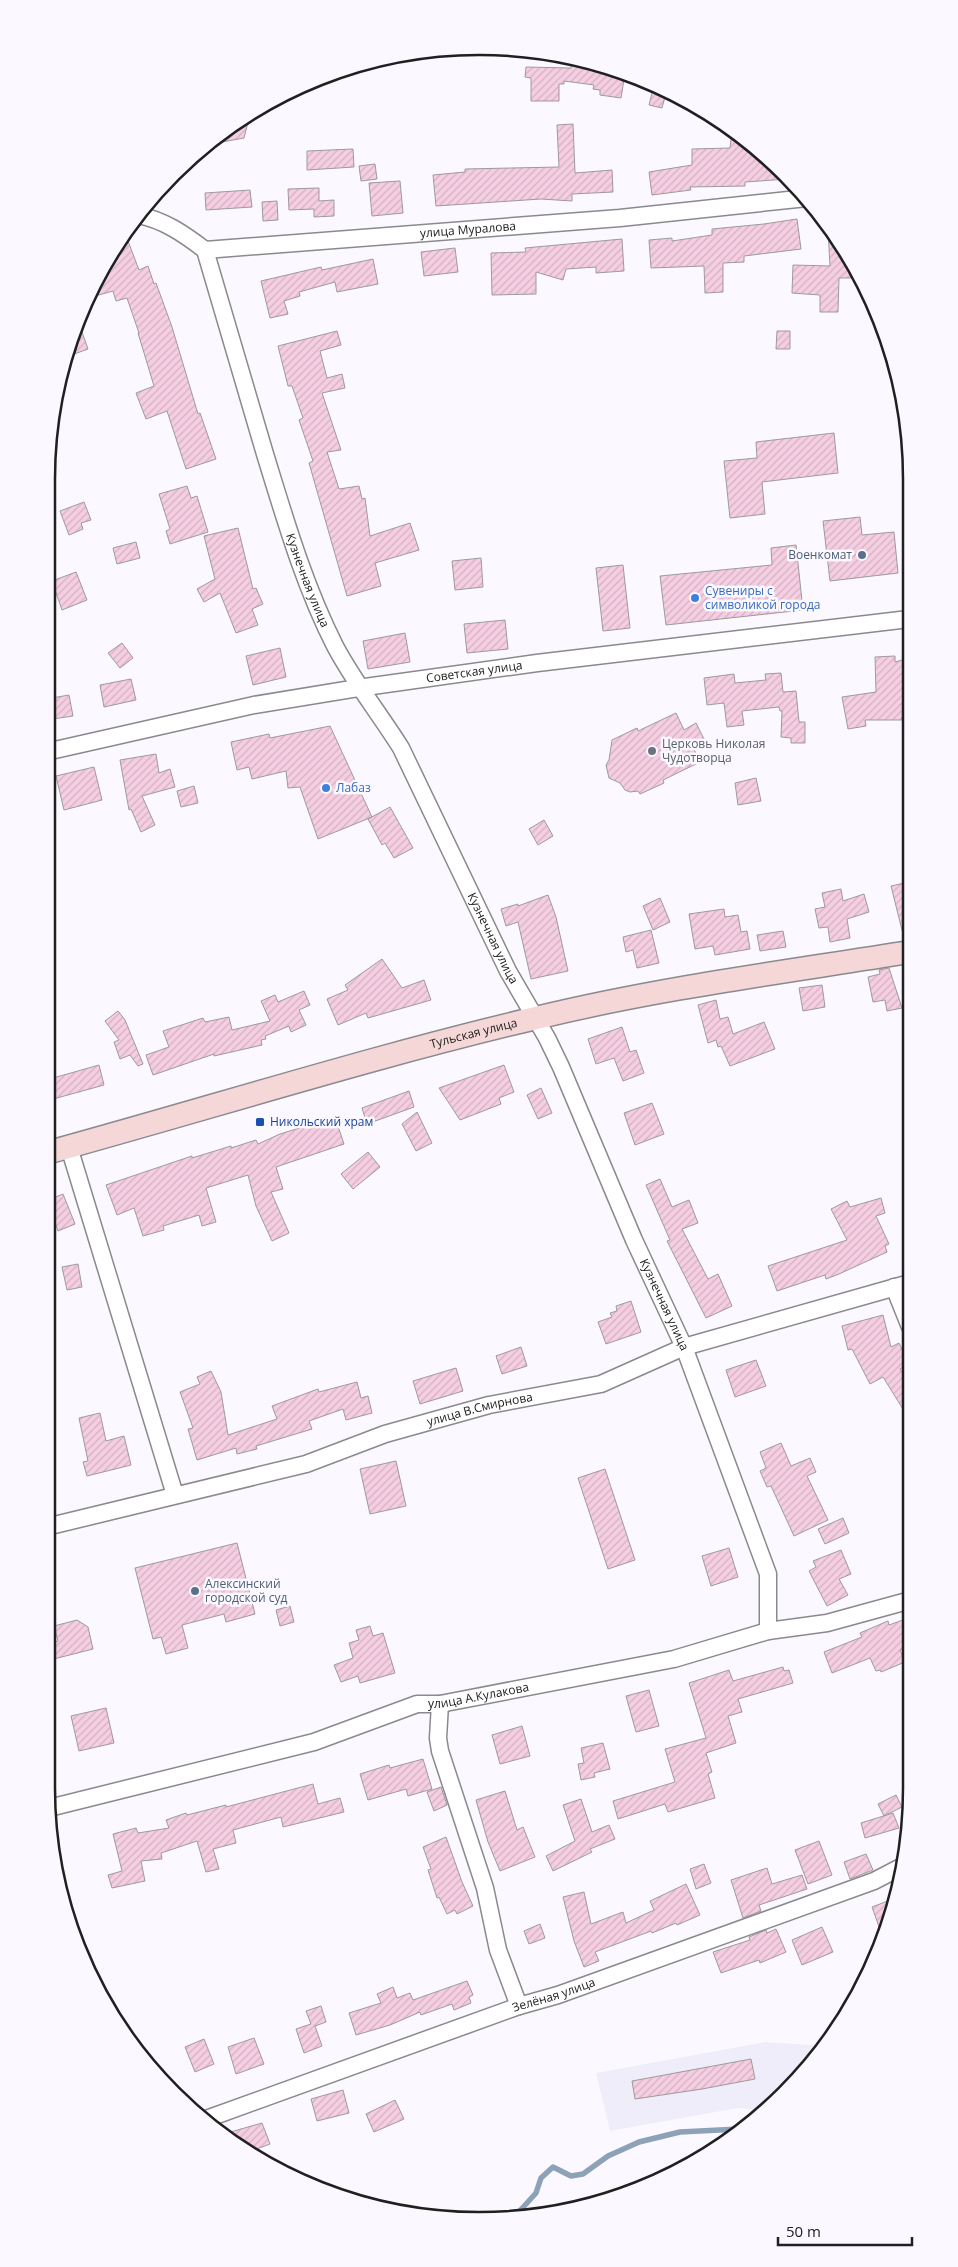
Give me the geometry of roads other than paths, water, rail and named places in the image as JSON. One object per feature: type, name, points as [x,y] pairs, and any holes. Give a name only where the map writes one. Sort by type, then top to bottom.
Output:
[{"type":"main road","name":"Тульская улица","points":[[55,1151],[262,1092],[535,1018],[628,997],[903,953]]},
{"type":"street","name":"улица Муралова","points":[[205,250],[620,218],[798,199]]},
{"type":"street","points":[[146,217],[180,231],[205,250]]},
{"type":"street","name":"Кузнечная улица","points":[[205,250],[290,536],[309,588],[334,645],[358,688],[381,715],[401,748],[508,971],[561,1067],[634,1240],[684,1347],[768,1574],[768,1631]]},
{"type":"street","name":"Советская улица","points":[[55,750],[254,705],[358,688],[537,663],[903,620]]},
{"type":"street","points":[[69,1147],[175,1495]]},
{"type":"street","name":"улица В.Смирнова","points":[[55,1524],[306,1464],[384,1434],[489,1405],[601,1384],[684,1347],[903,1285]]},
{"type":"street","points":[[894,1287],[903,1310]]},
{"type":"street","name":"улица А.Кулакова","points":[[56,1807],[314,1742],[417,1704],[440,1704],[674,1659],[768,1631],[827,1623],[903,1602]]},
{"type":"street","points":[[440,1704],[438,1738],[440,1751],[485,1888],[498,1950],[518,2006]]},
{"type":"street","name":"Зелёная улица","points":[[212,2117],[518,2006],[558,1995],[874,1881],[895,1870]]},
{"type":"waterway","points":[[521,2209],[536,2193],[541,2178],[553,2167],[571,2176],[583,2174],[608,2156],[639,2142],[680,2132],[730,2129]]},
{"type":"place","name":"Военкомат","points":[[862,555]]},
{"type":"place","name":"Сувениры с символикой города","points":[[695,598]]},
{"type":"place","name":"Церковь Николая Чудотворца","points":[[652,751]]},
{"type":"place","name":"Лабаз","points":[[326,788]]},
{"type":"place","name":"Никольский храм","points":[[260,1122]]},
{"type":"place","name":"Алексинский городской суд","points":[[195,1591]]}]
